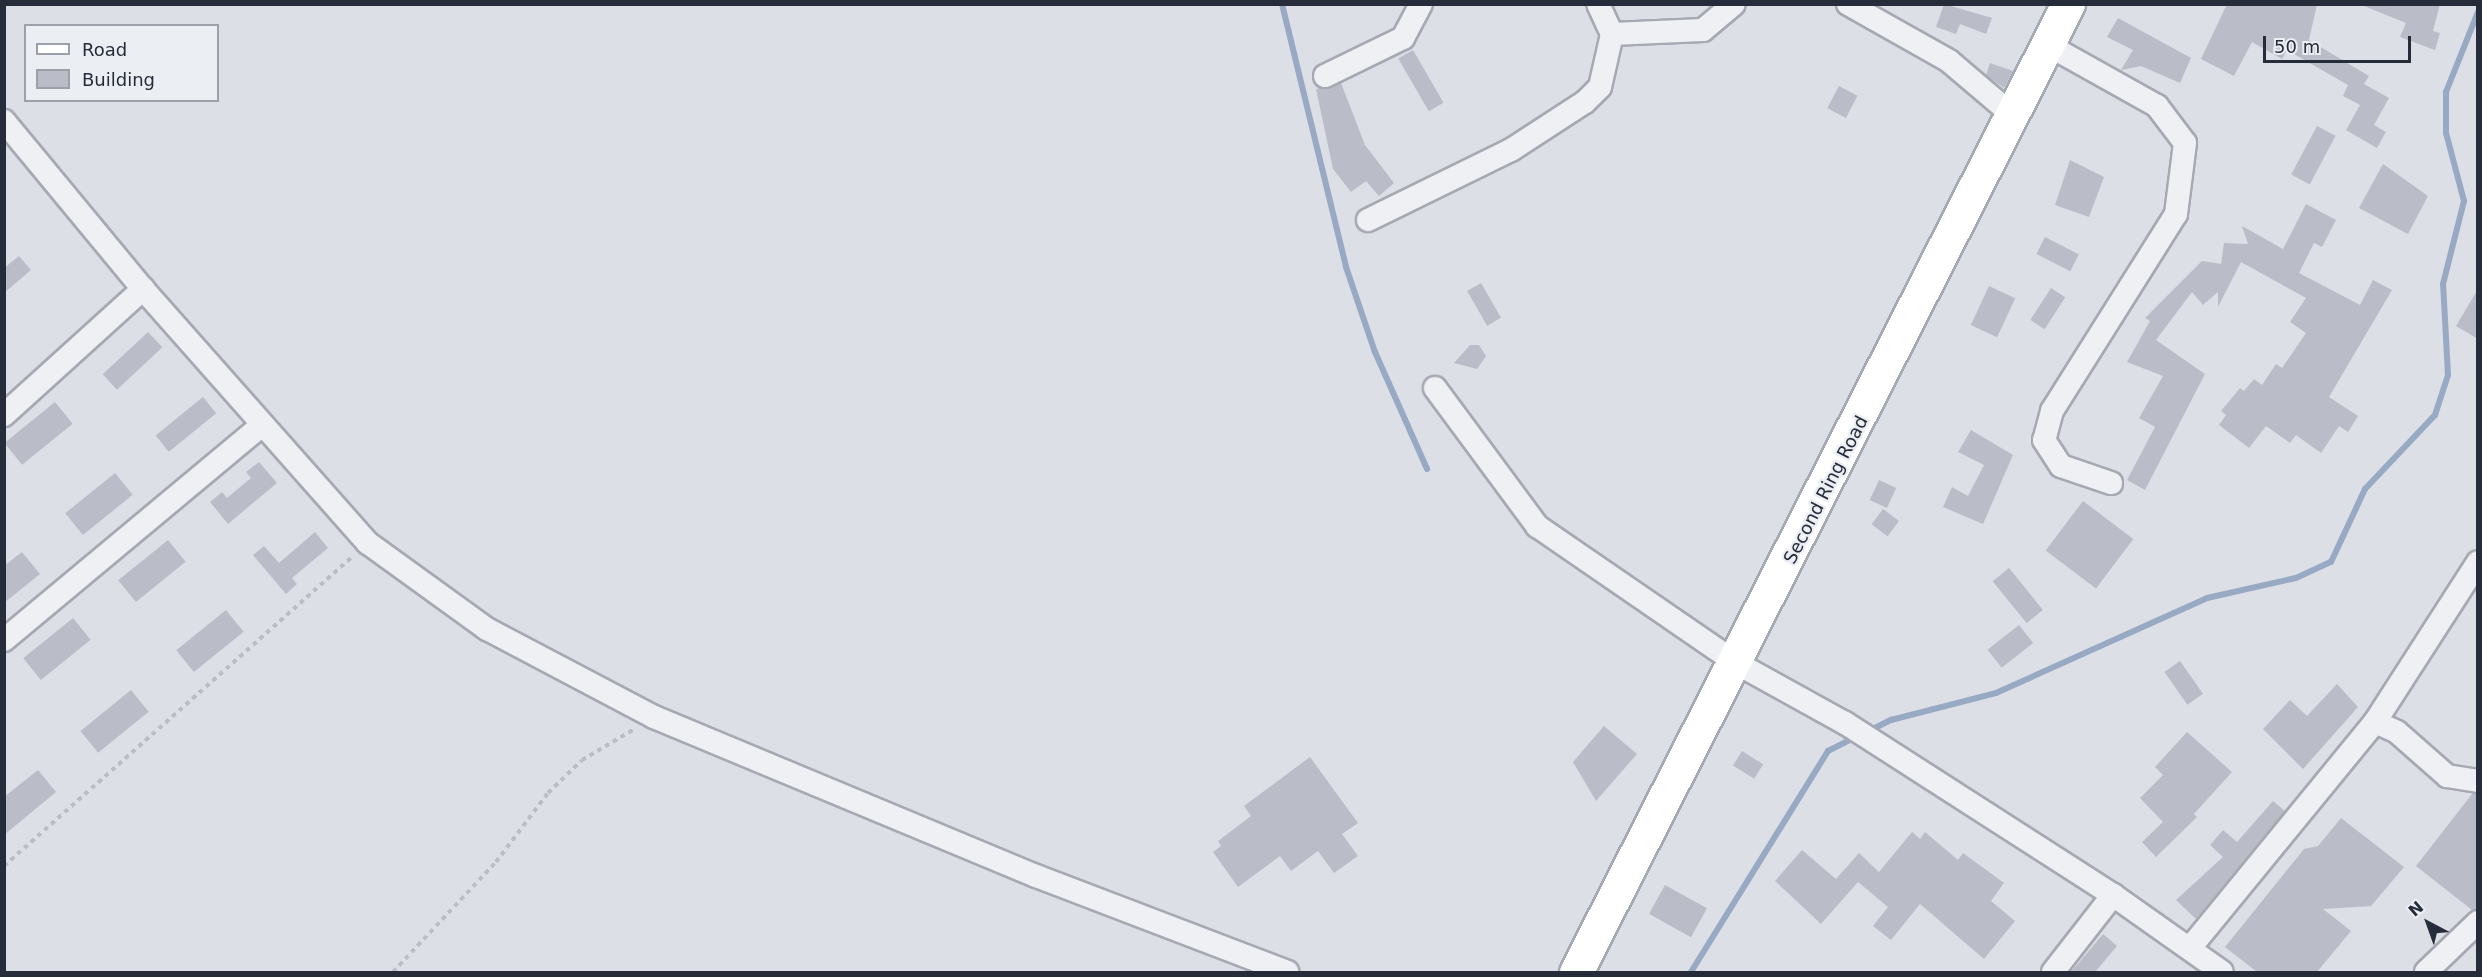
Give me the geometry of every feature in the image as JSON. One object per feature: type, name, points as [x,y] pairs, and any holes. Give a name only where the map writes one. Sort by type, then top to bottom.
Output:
[{"type":"main road","name":"Second Ring Road","points":[[1576,972],[1738,664],[2015,117],[2068,4]]},
{"type":"street","points":[[1325,76],[1403,38],[1421,4]]},
{"type":"street","points":[[1368,220],[1512,150],[1585,102],[1600,87],[1612,34],[1598,4]]},
{"type":"street","points":[[1612,34],[1703,30],[1734,4]]},
{"type":"street","points":[[1848,4],[1949,61],[2015,117]]},
{"type":"street","points":[[2048,45],[2157,106],[2185,143],[2176,214],[2052,411],[2044,440],[2061,466],[2111,483]]},
{"type":"street","points":[[4,121],[143,289],[368,543],[487,629],[654,717],[1036,876],[1287,972]]},
{"type":"street","points":[[4,415],[143,289]]},
{"type":"street","points":[[1435,388],[1537,526],[1738,664],[1845,723],[2113,895],[2222,972]]},
{"type":"street","points":[[4,640],[262,425]]},
{"type":"street","points":[[2190,948],[2375,722],[2478,562]]},
{"type":"street","points":[[2375,722],[2397,732],[2447,776],[2478,781]]},
{"type":"street","points":[[2053,972],[2113,895]]},
{"type":"street","points":[[2426,972],[2478,922]]},
{"type":"path","points":[[4,866],[368,543]]},
{"type":"path","points":[[393,972],[496,862],[556,785],[582,760],[654,717]]},
{"type":"building","points":[[1944,4],[1992,18],[1986,34],[1960,24],[1956,34],[1936,27]]},
{"type":"building","points":[[2227,4],[2317,4],[2309,40],[2369,76],[2364,84],[2389,98],[2374,125],[2386,132],[2377,148],[2346,130],[2360,105],[2343,96],[2348,85],[2287,50],[2282,59],[2252,42],[2234,76],[2201,59]]},
{"type":"building","points":[[2359,4],[2440,4],[2433,31],[2440,33],[2435,50],[2400,37],[2406,23]]},
{"type":"building","points":[[2118,18],[2191,58],[2180,83],[2141,66],[2121,70],[2133,50],[2107,37]]},
{"type":"building","points":[[1413,50],[1444,103],[1429,111],[1398,58]]},
{"type":"building","points":[[1990,63],[2013,71],[2004,88],[1986,75]]},
{"type":"building","points":[[1341,83],[1365,145],[1394,183],[1379,196],[1366,181],[1351,192],[1333,169],[1316,89]]},
{"type":"building","points":[[1839,86],[1858,96],[1846,118],[1827,108]]},
{"type":"building","points":[[2317,126],[2336,136],[2310,184],[2291,175]]},
{"type":"building","points":[[2070,160],[2104,177],[2089,217],[2055,205]]},
{"type":"building","points":[[2383,164],[2428,196],[2408,234],[2359,208]]},
{"type":"building","points":[[2306,204],[2336,220],[2322,247],[2314,243],[2299,273],[2360,305],[2373,280],[2392,290],[2329,397],[2358,416],[2348,432],[2339,426],[2321,453],[2296,435],[2290,443],[2266,426],[2249,448],[2219,425],[2226,415],[2221,411],[2240,388],[2244,391],[2254,379],[2262,385],[2276,364],[2282,368],[2306,333],[2290,322],[2306,298],[2241,262],[2218,307],[2218,292],[2203,305],[2192,292],[2156,340],[2205,374],[2145,490],[2127,480],[2155,427],[2139,418],[2163,376],[2127,362],[2150,321],[2145,318],[2202,261],[2221,264],[2224,243],[2248,244],[2242,226],[2283,249]]},
{"type":"building","points":[[2045,237],[2079,254],[2070,271],[2036,254]]},
{"type":"building","points":[[19,256],[31,270],[4,293],[4,268]]},
{"type":"building","points":[[1481,283],[1501,318],[1487,326],[1467,291]]},
{"type":"building","points":[[1989,286],[2015,298],[1997,337],[1971,325]]},
{"type":"building","points":[[2051,288],[2065,297],[2045,329],[2030,320]]},
{"type":"building","points":[[2478,289],[2478,339],[2456,326]]},
{"type":"building","points":[[148,332],[162,347],[117,390],[103,374]]},
{"type":"building","points":[[1470,345],[1479,345],[1486,356],[1477,369],[1454,363]]},
{"type":"building","points":[[203,397],[216,413],[169,452],[156,435]]},
{"type":"building","points":[[55,402],[73,424],[22,465],[4,443]]},
{"type":"building","points":[[1971,430],[2013,455],[1983,524],[1943,507],[1952,487],[1968,496],[1984,465],[1958,452]]},
{"type":"building","points":[[259,462],[277,483],[228,524],[210,502],[222,492],[227,498],[251,478],[246,472]]},
{"type":"building","points":[[115,473],[133,495],[83,535],[65,513]]},
{"type":"building","points":[[1879,480],[1896,488],[1887,508],[1870,500]]},
{"type":"building","points":[[2083,501],[2133,539],[2096,588],[2046,551]]},
{"type":"building","points":[[1883,509],[1899,521],[1888,536],[1872,524]]},
{"type":"building","points":[[315,532],[328,548],[292,578],[297,584],[286,594],[253,555],[264,546],[279,563]]},
{"type":"building","points":[[168,540],[186,562],[136,602],[118,580]]},
{"type":"building","points":[[22,552],[40,574],[4,603],[4,566]]},
{"type":"building","points":[[2009,568],[2043,610],[2027,623],[1993,581]]},
{"type":"building","points":[[226,610],[244,632],[194,672],[176,650]]},
{"type":"building","points":[[73,618],[91,640],[41,680],[23,658]]},
{"type":"building","points":[[2019,625],[2033,643],[2002,668],[1987,650]]},
{"type":"building","points":[[2180,661],[2203,694],[2187,705],[2164,672]]},
{"type":"building","points":[[2337,684],[2358,707],[2303,769],[2263,729],[2290,700],[2307,716]]},
{"type":"building","points":[[131,690],[149,712],[98,753],[80,731]]},
{"type":"building","points":[[1604,726],[1637,754],[1596,801],[1573,762]]},
{"type":"building","points":[[2187,732],[2232,772],[2194,814],[2197,817],[2156,857],[2142,842],[2163,822],[2140,798],[2163,775],[2155,767]]},
{"type":"building","points":[[1742,751],[1763,764],[1754,779],[1733,765]]},
{"type":"building","points":[[1310,757],[1358,823],[1342,834],[1358,856],[1334,873],[1318,851],[1291,871],[1280,856],[1238,887],[1213,852],[1221,846],[1218,841],[1251,816],[1244,806]]},
{"type":"building","points":[[38,770],[56,792],[4,835],[4,797]]},
{"type":"building","points":[[2472,794],[2478,794],[2478,909],[2472,910],[2416,866]]},
{"type":"building","points":[[2273,801],[2285,811],[2196,919],[2176,900],[2223,857],[2210,845],[2223,830],[2237,842]]},
{"type":"building","points":[[2341,818],[2404,867],[2371,906],[2323,909],[2351,931],[2317,972],[2257,972],[2225,947],[2304,849],[2318,846]]},
{"type":"building","points":[[1912,832],[1920,839],[1925,832],[1958,860],[1963,853],[2004,883],[1991,901],[2015,921],[1984,959],[1920,904],[1891,940],[1873,926],[1888,907],[1858,882],[1821,924],[1775,881],[1802,850],[1836,879],[1859,853],[1879,872]]},
{"type":"building","points":[[1665,885],[1707,908],[1691,937],[1649,914]]},
{"type":"building","points":[[2103,934],[2117,946],[2095,972],[2071,972]]},
{"type":"waterway","points":[[1282,4],[1346,267],[1375,352],[1427,469]]},
{"type":"waterway","points":[[1867,732],[1891,720],[1996,693],[2207,598],[2296,578],[2331,562],[2365,489],[2435,415],[2448,375],[2443,284],[2464,201],[2446,133],[2446,92],[2478,12]]},
{"type":"waterway","points":[[1691,972],[1828,751],[1858,736]]}]
